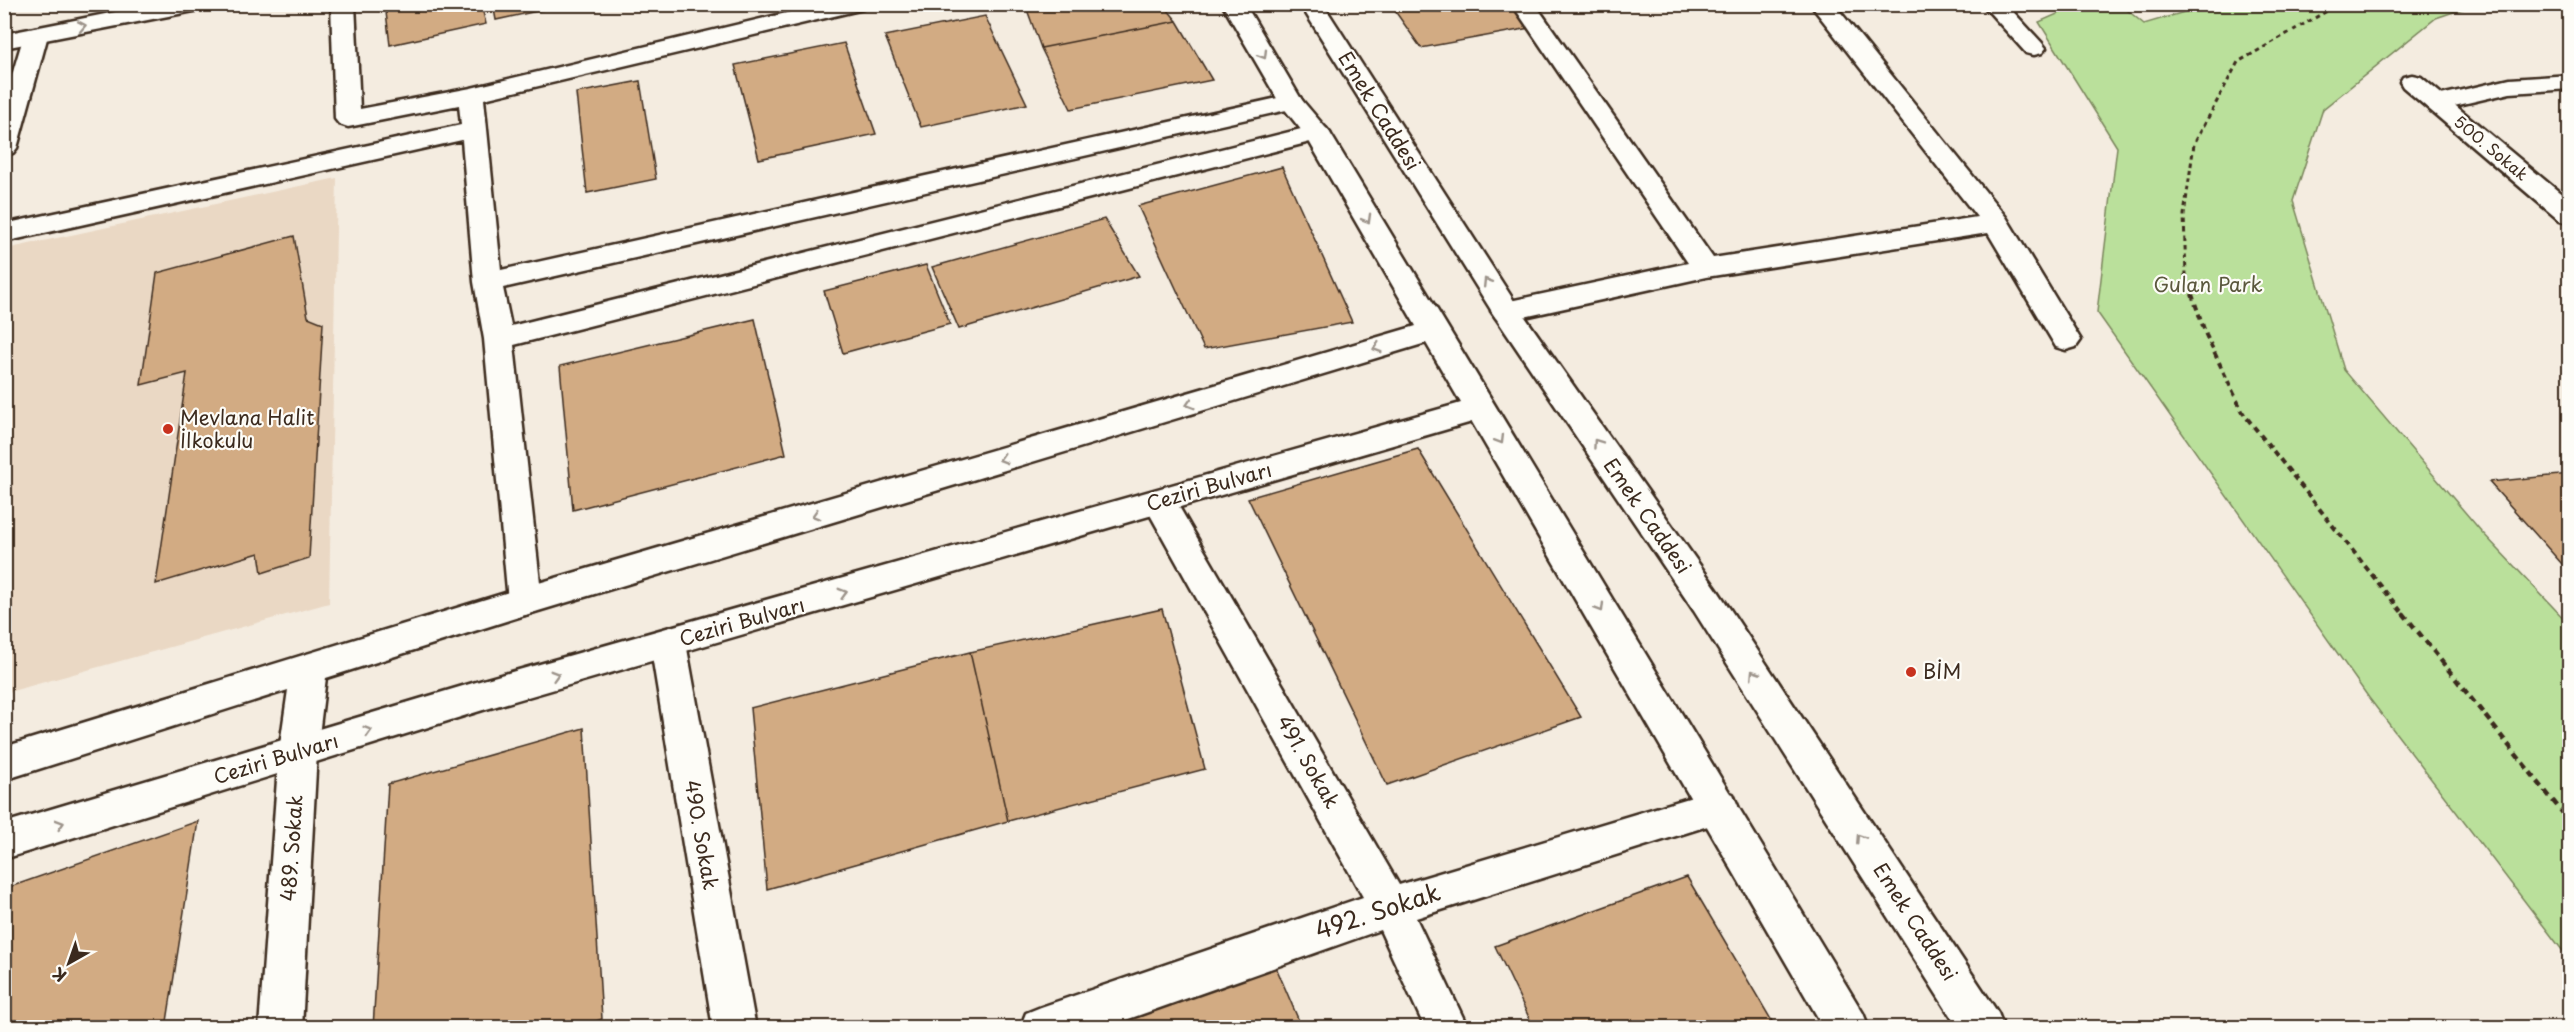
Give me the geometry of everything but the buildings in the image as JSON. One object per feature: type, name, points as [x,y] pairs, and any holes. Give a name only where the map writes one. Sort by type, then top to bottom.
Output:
[{"type":"street","points":[[4,42],[194,4]]},
{"type":"street","points":[[343,4],[348,119],[471,95],[855,4]]},
{"type":"street","points":[[1233,4],[1291,102],[1317,133],[1433,331],[1719,806],[1848,1028]]},
{"type":"street","name":"Emek Caddesi","points":[[1311,4],[1506,311],[1706,601],[1983,1028]]},
{"type":"street","points":[[1523,4],[1706,268]]},
{"type":"street","points":[[1821,4],[1996,223],[2066,340]]},
{"type":"street","points":[[1993,4],[2034,48]]},
{"type":"street","points":[[4,148],[36,35]]},
{"type":"street","name":"500. Sokak","points":[[2412,82],[2570,215]]},
{"type":"street","points":[[2437,103],[2510,86],[2570,82]]},
{"type":"street","points":[[471,95],[488,282],[499,339],[525,601]]},
{"type":"street","points":[[488,282],[1291,102]]},
{"type":"street","points":[[4,233],[474,130]]},
{"type":"street","points":[[499,339],[1317,133]]},
{"type":"street","points":[[1506,311],[1706,268],[1996,223]]},
{"type":"street","points":[[4,764],[525,601],[1433,331]]},
{"type":"street","name":"Ceziri Bulvarı","points":[[4,841],[483,695],[1481,408]]},
{"type":"street","name":"491. Sokak","points":[[1159,501],[1390,907],[1447,1028]]},
{"type":"street","name":"490. Sokak","points":[[668,643],[735,1028]]},
{"type":"street","name":"489. Sokak","points":[[280,1028],[298,752],[309,669]]},
{"type":"street","name":"492. Sokak","points":[[1041,1028],[1390,907],[1719,806]]},
{"type":"path","points":[[2339,4],[2238,62],[2194,144],[2184,215],[2185,273],[2206,335],[2243,412],[2570,822]]},
{"type":"shaded area","name":"Mevlana Halit İlkokulu","points":[[337,178],[329,603],[5,693],[6,249]]},
{"type":"green space","name":"Gulan Park","points":[[2080,4],[2121,5],[2144,24],[2208,5],[2474,5],[2436,18],[2323,109],[2293,201],[2344,370],[2481,531],[2569,624],[2569,959],[2369,698],[2097,312],[2117,147],[2039,22]]},
{"type":"place","name":"Mevlana Halit İlkokulu","points":[[168,429]]},
{"type":"place","name":"BİM","points":[[1911,672]]}]
